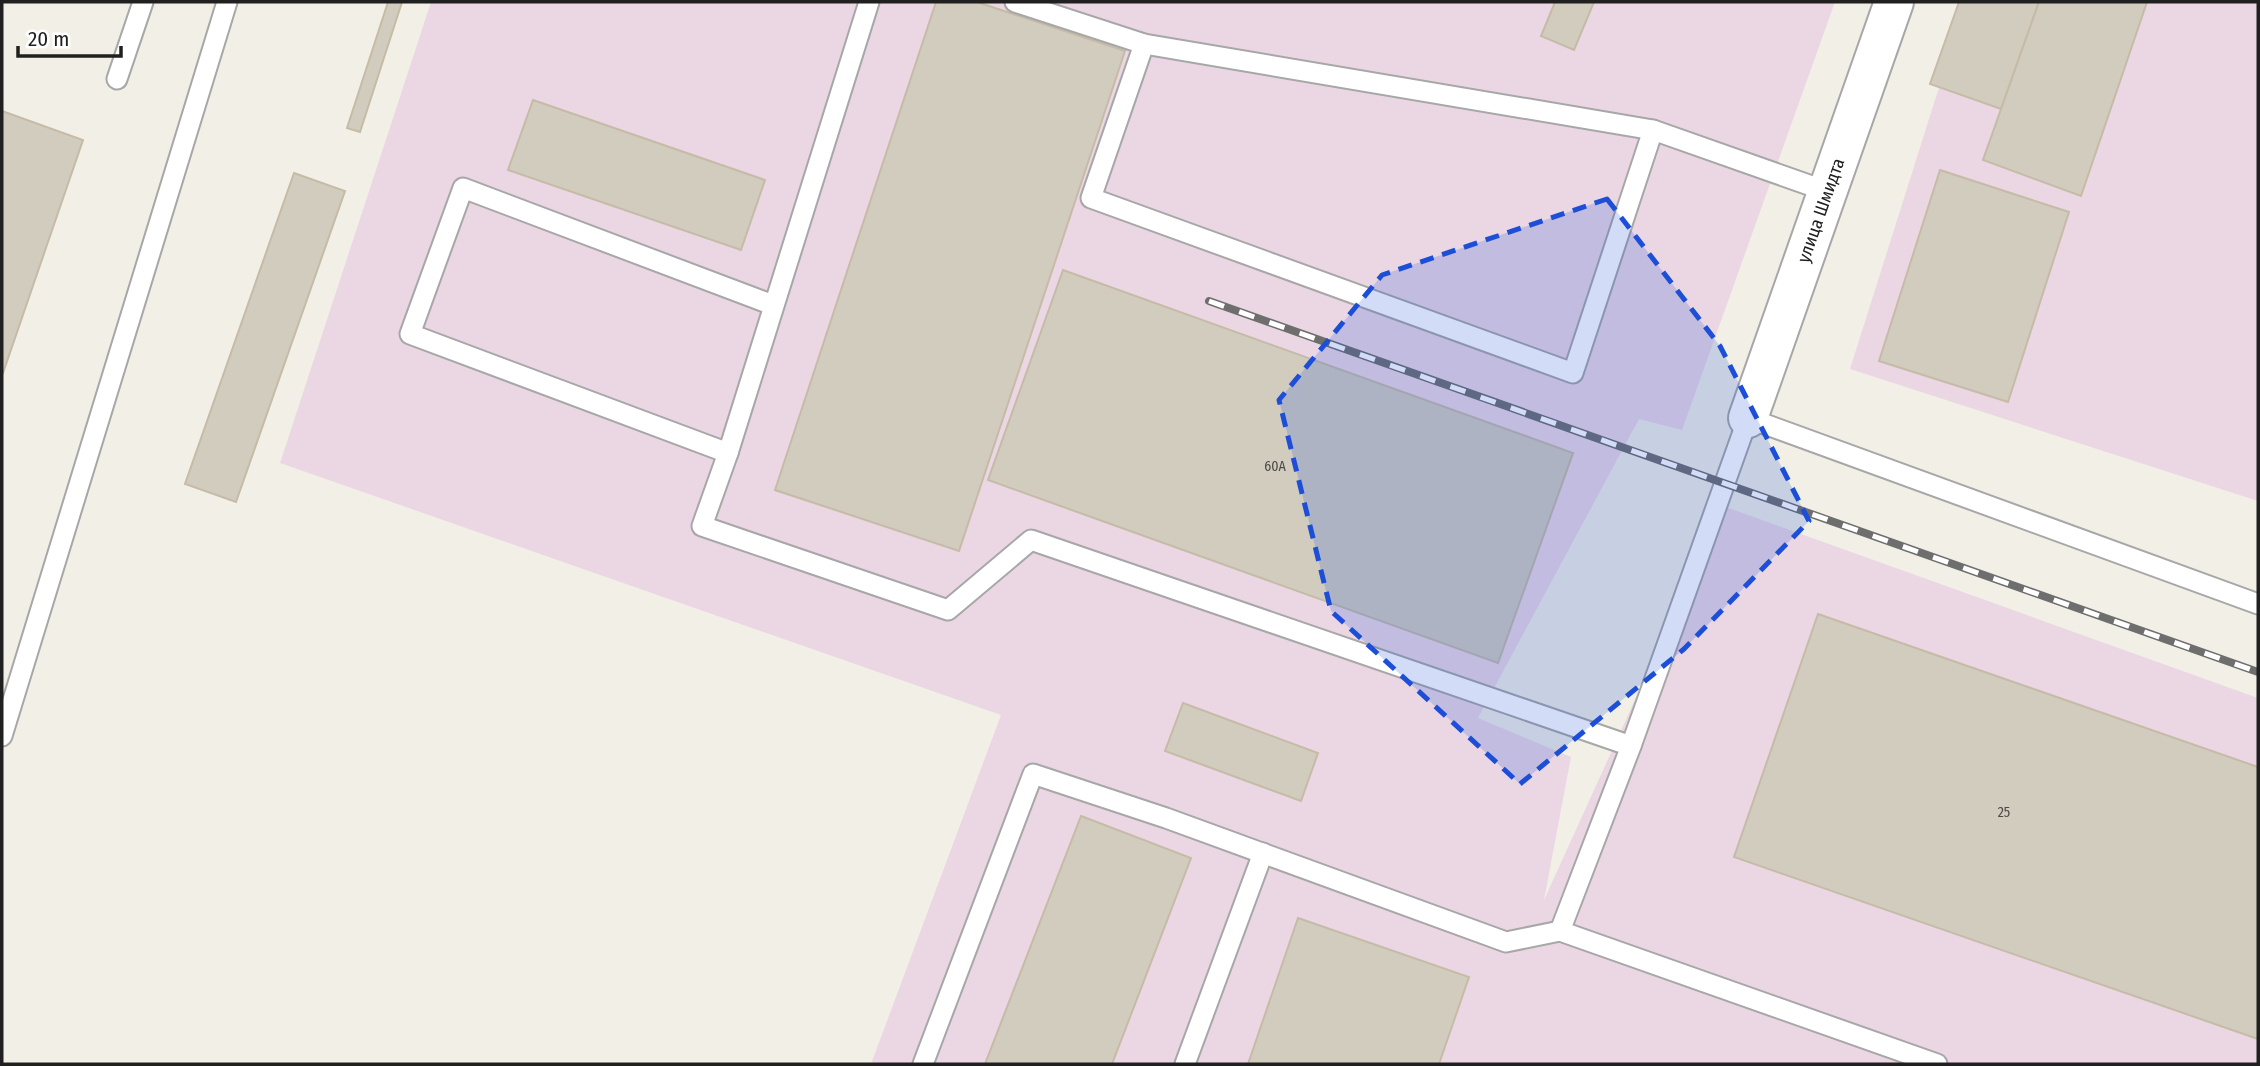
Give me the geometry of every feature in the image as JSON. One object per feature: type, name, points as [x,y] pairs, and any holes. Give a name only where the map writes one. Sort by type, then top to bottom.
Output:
[{"type":"street","name":"улица Шмидта","points":[[1748,418],[1894,2]]},
{"type":"lane","points":[[117,79],[143,2]]},
{"type":"lane","points":[[2,736],[227,2]]},
{"type":"lane","points":[[869,2],[728,453],[702,526],[948,610],[1031,540],[1631,746]]},
{"type":"lane","points":[[1015,2],[1144,44],[1653,130],[1826,191]]},
{"type":"lane","points":[[1144,44],[1091,198],[1573,373],[1653,130]]},
{"type":"lane","points":[[728,453],[410,334],[463,188],[773,305]]},
{"type":"lane","points":[[1560,931],[1631,746],[1748,418],[2258,604]]},
{"type":"lane","points":[[923,1064],[1034,774],[1263,853],[1506,942],[1560,931],[1937,1064]]},
{"type":"lane","points":[[1185,1064],[1263,853]]},
{"type":"highlighted area","points":[[1607,199],[1720,346],[1809,521],[1684,649],[1520,784],[1331,611],[1279,400],[1382,275]]},
{"type":"shaded area","points":[[431,2],[1835,2],[1682,430],[1639,419],[1478,718],[1571,757],[1544,900],[1723,506],[2258,698],[2258,1064],[871,1064],[1001,715],[280,463]]},
{"type":"shaded area","points":[[1966,2],[2258,2],[2258,501],[1850,369]]},
{"type":"building","points":[[388,2],[402,2],[360,132],[347,128]]},
{"type":"building","points":[[936,2],[977,2],[1125,51],[959,551],[775,490]]},
{"type":"building","points":[[1555,2],[1594,2],[1574,50],[1541,36]]},
{"type":"building","points":[[1959,2],[2039,2],[2001,109],[1930,84]]},
{"type":"building","points":[[2039,2],[2147,2],[2081,196],[1983,160]]},
{"type":"building","points":[[533,100],[765,180],[741,250],[508,170]]},
{"type":"building","points":[[2,111],[83,140],[3,373],[2,373]]},
{"type":"building","points":[[1940,170],[2069,212],[2008,402],[1879,361]]},
{"type":"building","points":[[294,173],[345,191],[236,502],[185,484]]},
{"type":"building","points":[[1063,270],[1573,453],[1498,663],[988,480]]},
{"type":"building","points":[[1818,614],[2258,767],[2258,1039],[1734,857]]},
{"type":"building","points":[[1183,703],[1318,753],[1301,801],[1165,751]]},
{"type":"building","points":[[1081,816],[1191,858],[1112,1064],[985,1064]]},
{"type":"building","points":[[1298,918],[1469,977],[1439,1064],[1248,1064]]},
{"type":"railway","points":[[1209,301],[2258,672]]}]
